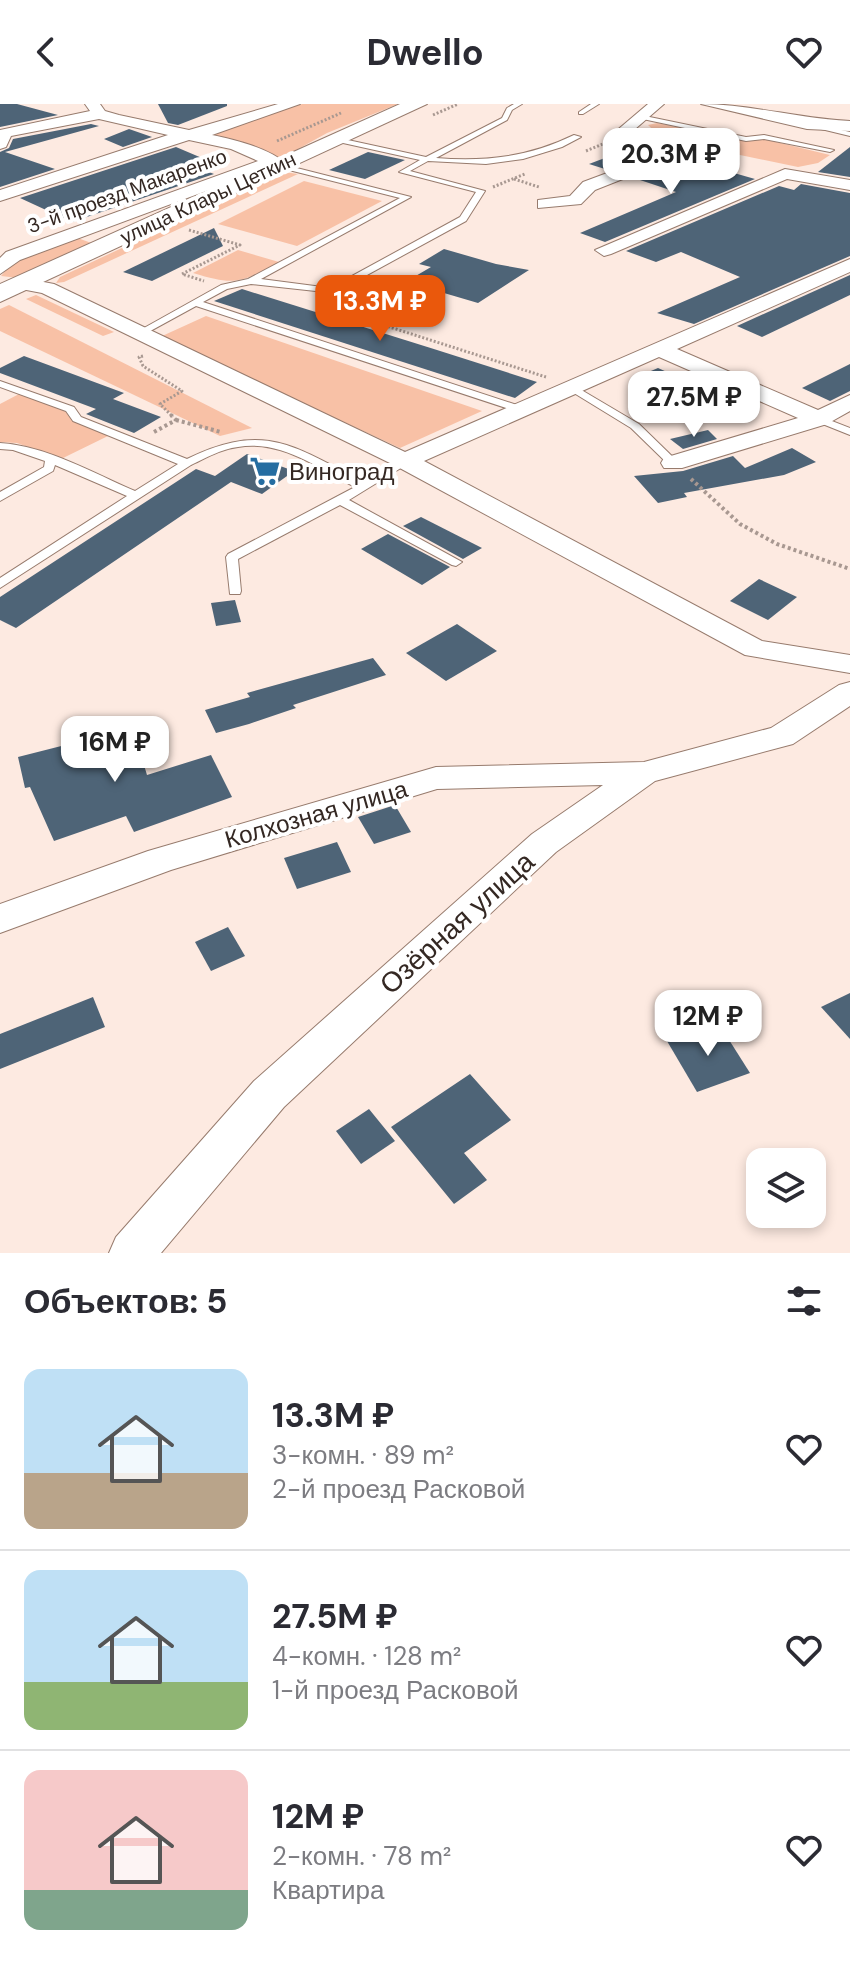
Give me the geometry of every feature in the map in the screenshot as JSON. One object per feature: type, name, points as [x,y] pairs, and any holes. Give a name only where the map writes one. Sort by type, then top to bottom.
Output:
[{"type":"main road","name":"улица Клары Цеткин","points":[[11,289],[276,163],[417,104]]},
{"type":"street","points":[[0,196],[192,133],[214,130],[293,104]]},
{"type":"street","points":[[657,104],[623,132],[685,149]]},
{"type":"street","points":[[708,104],[807,124],[850,126]]},
{"type":"street","points":[[2,136],[96,109],[236,145],[276,163]]},
{"type":"street","points":[[544,204],[575,200],[589,186],[685,149]]},
{"type":"street","name":"3-й проезд Макаренко","points":[[0,268],[13,256],[276,163]]},
{"type":"street","points":[[604,250],[785,174],[850,185]]},
{"type":"street","points":[[405,461],[850,265]]},
{"type":"street","points":[[11,289],[47,288],[139,345],[405,461],[755,649],[850,664]]},
{"type":"street","points":[[659,349],[819,419]]},
{"type":"street","points":[[673,463],[819,419],[850,402]]},
{"type":"street","name":"Озёрная улица","points":[[132,1253],[269,1094],[544,843],[644,773],[782,736],[850,692]]},
{"type":"street","name":"Колхозная улица","points":[[0,919],[160,860],[436,778],[644,773]]},
{"type":"lane","points":[[251,281],[331,291],[463,219],[481,191],[403,172],[505,119],[509,109],[519,104]]},
{"type":"lane","points":[[581,113],[596,104]]},
{"type":"lane","points":[[640,117],[746,139],[764,137],[830,150]]},
{"type":"lane","points":[[807,124],[850,134]]},
{"type":"lane","points":[[337,139],[427,159],[515,161],[544,153],[577,137]]},
{"type":"lane","points":[[684,172],[700,153],[685,149]]},
{"type":"lane","points":[[139,345],[195,303],[224,287],[251,281],[407,197],[276,163]]},
{"type":"lane","points":[[195,303],[522,410]]},
{"type":"lane","points":[[0,384],[70,409],[77,419],[187,463]]},
{"type":"lane","points":[[573,388],[635,426],[673,463]]},
{"type":"lane","points":[[819,419],[850,432]]},
{"type":"lane","points":[[0,584],[187,463],[233,441],[257,440],[279,446],[364,487]]},
{"type":"lane","points":[[0,446],[14,447],[51,459],[136,496]]},
{"type":"lane","points":[[0,497],[49,469],[51,459]]},
{"type":"lane","points":[[235,591],[232,557],[364,487],[405,461]]},
{"type":"lane","points":[[340,500],[456,562]]},
{"type":"path","points":[[185,229],[240,245],[182,274],[224,287]]},
{"type":"path","points":[[331,291],[310,302],[517,366],[573,388]]},
{"type":"path","points":[[139,345],[143,366],[182,391],[160,404],[176,420],[219,431],[233,441]]},
{"type":"path","points":[[136,442],[176,420]]},
{"type":"path","points":[[673,463],[740,524],[777,544],[850,569]]},
{"type":"shaded area","points":[[302,104],[398,104],[327,133],[280,159],[209,134]]},
{"type":"shaded area","points":[[657,123],[738,139],[768,140],[830,155],[818,163],[798,167],[663,139],[648,125]]},
{"type":"shaded area","points":[[284,172],[298,174],[56,283],[60,277]]},
{"type":"shaded area","points":[[304,181],[382,201],[297,246],[218,224]]},
{"type":"shaded area","points":[[75,237],[94,244],[19,278],[1,276],[17,257]]},
{"type":"shaded area","points":[[238,250],[279,262],[238,280],[219,280],[193,273]]},
{"type":"shaded area","points":[[36,295],[114,332],[103,336],[26,299]]},
{"type":"shaded area","points":[[9,305],[252,428],[220,436],[0,331],[0,309]]},
{"type":"shaded area","points":[[206,316],[482,411],[400,448],[160,337]]},
{"type":"shaded area","points":[[19,394],[65,411],[72,420],[108,436],[61,459],[17,443],[0,442],[0,404]]},
{"type":"building","points":[[0,104],[17,104],[58,115],[0,127]]},
{"type":"building","points":[[158,104],[227,106],[178,125],[168,123]]},
{"type":"building","points":[[91,124],[99,126],[5,152],[55,169],[0,187],[0,152],[9,148],[13,139]]},
{"type":"building","points":[[129,129],[152,137],[123,147],[104,139]]},
{"type":"building","points":[[639,145],[658,151],[608,170],[589,164]]},
{"type":"building","points":[[176,147],[209,161],[193,166],[214,174],[72,222],[20,198]]},
{"type":"building","points":[[850,147],[850,177],[818,172]]},
{"type":"building","points":[[368,152],[405,160],[365,179],[329,170]]},
{"type":"building","points":[[687,159],[677,173],[683,177],[699,163],[755,179],[605,242],[580,233],[676,192],[634,178]]},
{"type":"building","points":[[801,184],[850,193],[850,256],[694,324],[657,313],[740,277],[681,252],[656,262],[626,251],[779,186],[794,190]]},
{"type":"building","points":[[214,228],[223,246],[152,281],[123,272]]},
{"type":"building","points":[[444,249],[529,270],[478,303],[444,293],[436,298],[397,287],[431,267],[419,264]]},
{"type":"building","points":[[850,275],[850,295],[762,337],[737,326]]},
{"type":"building","points":[[242,289],[537,382],[515,398],[214,301]]},
{"type":"building","points":[[24,356],[124,393],[113,399],[161,417],[134,433],[86,414],[96,409],[0,373],[0,368]]},
{"type":"building","points":[[850,364],[850,391],[830,401],[802,388]]},
{"type":"building","points":[[658,368],[687,381],[661,393],[632,379]]},
{"type":"building","points":[[708,430],[717,439],[683,449],[670,439]]},
{"type":"building","points":[[792,448],[816,462],[784,475],[684,493],[687,497],[658,503],[634,476],[683,471],[733,456],[745,468]]},
{"type":"building","points":[[247,454],[294,471],[262,494],[231,482],[16,628],[0,620],[0,597],[196,469],[215,476]]},
{"type":"building","points":[[421,517],[482,548],[463,559],[403,526]]},
{"type":"building","points":[[388,534],[450,567],[422,585],[361,549]]},
{"type":"building","points":[[759,579],[797,597],[768,620],[730,601]]},
{"type":"building","points":[[235,600],[241,622],[216,626],[211,603]]},
{"type":"building","points":[[457,624],[497,651],[446,681],[406,653]]},
{"type":"building","points":[[373,658],[386,675],[293,705],[296,708],[249,724],[216,733],[205,710],[250,697],[247,693]]},
{"type":"building","points":[[132,725],[147,775],[211,755],[232,797],[134,832],[126,816],[54,841],[30,787],[25,788],[18,757],[81,741],[79,735]]},
{"type":"building","points":[[395,805],[411,832],[374,844],[358,817]]},
{"type":"building","points":[[337,842],[351,872],[297,889],[284,858]]},
{"type":"building","points":[[228,927],[245,956],[211,971],[195,942]]},
{"type":"building","points":[[850,993],[850,1039],[821,1007]]},
{"type":"building","points":[[93,997],[105,1027],[0,1069],[0,1034]]},
{"type":"building","points":[[719,1024],[750,1073],[697,1092],[667,1041]]},
{"type":"building","points":[[470,1074],[511,1120],[464,1153],[487,1180],[454,1204],[391,1127]]},
{"type":"building","points":[[369,1109],[395,1141],[361,1164],[336,1131]]},
{"type":"place","name":"Виноград","points":[[265,471]]}]
